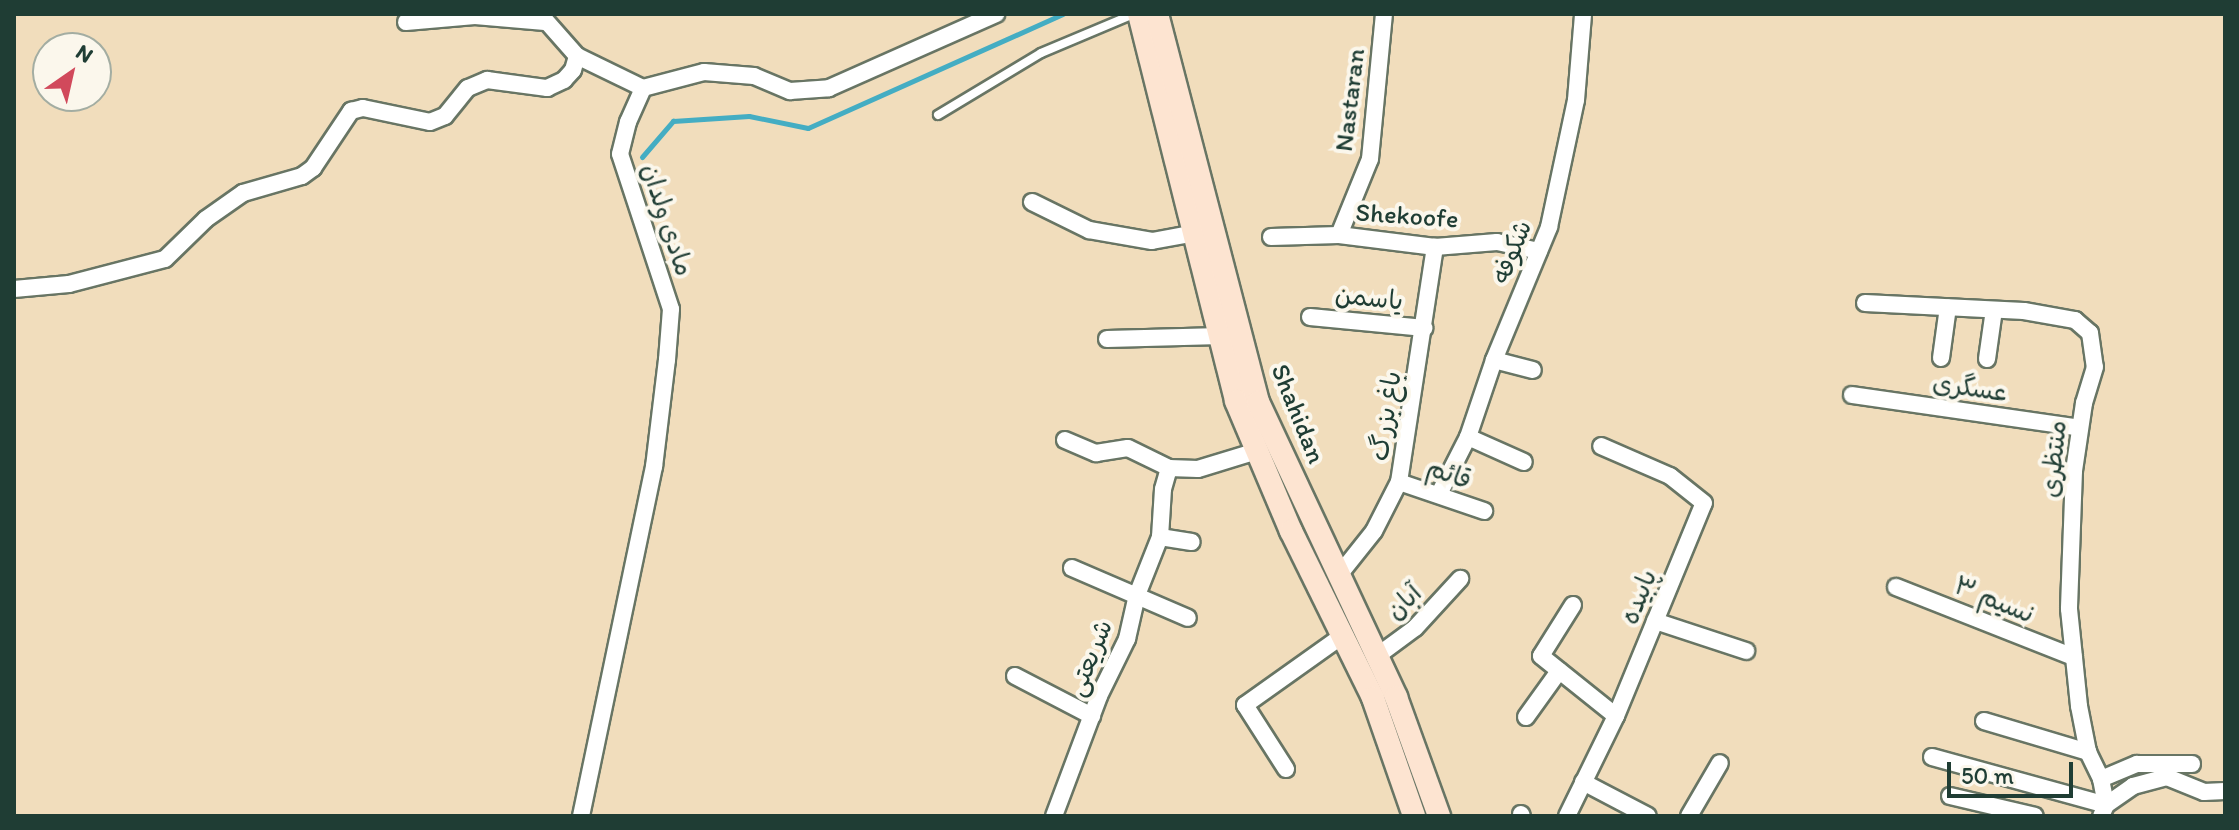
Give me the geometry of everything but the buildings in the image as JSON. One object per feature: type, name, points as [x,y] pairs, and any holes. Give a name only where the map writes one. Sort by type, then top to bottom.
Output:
[{"type":"main road","name":"Shahidan","points":[[1136,14],[1196,233],[1236,401],[1373,698],[1414,816]]},
{"type":"main road","name":"Shahidan","points":[[1157,14],[1258,402],[1396,697],[1439,816]]},
{"type":"street","points":[[406,22],[475,16],[543,18],[577,56],[643,88],[704,72],[754,76],[790,91],[829,88],[996,14]]},
{"type":"street","name":"Nastaran","points":[[1339,235],[1370,159],[1384,14]]},
{"type":"street","name":"شکوفه","points":[[1439,494],[1468,437],[1494,360],[1549,227],[1576,100],[1583,14]]},
{"type":"street","points":[[14,289],[69,284],[165,259],[206,219],[243,193],[302,176],[313,168],[351,111],[363,108],[430,122],[445,116],[468,88],[487,80],[547,88],[564,80],[573,70],[577,56]]},
{"type":"street","name":"مادی ولدان","points":[[581,816],[654,467],[667,360],[671,309],[620,154],[628,122],[643,88]]},
{"type":"street","points":[[1032,202],[1089,230],[1152,241],[1196,233]]},
{"type":"street","name":"Shekoofe","points":[[1271,237],[1339,235],[1435,247],[1497,242],[1539,251]]},
{"type":"street","name":"باغ بزرگ","points":[[1339,575],[1374,531],[1399,482],[1435,247]]},
{"type":"street","name":"منتظری","points":[[1865,303],[1994,310],[2075,320],[2090,333],[2095,367],[2080,428],[2068,560],[2074,657],[2088,752],[2101,779],[2104,811]]},
{"type":"street","points":[[1941,358],[1948,307]]},
{"type":"street","points":[[1987,359],[1994,310]]},
{"type":"street","name":"یاسمن","points":[[1310,317],[1424,328]]},
{"type":"street","points":[[1107,339],[1221,336]]},
{"type":"street","points":[[1494,360],[1533,370]]},
{"type":"street","name":"عسگری","points":[[1852,395],[2080,428]]},
{"type":"street","points":[[1468,437],[1524,462]]},
{"type":"street","points":[[1065,440],[1096,453],[1128,448],[1169,468],[1198,469],[1257,451]]},
{"type":"street","name":"پابیده","points":[[1567,816],[1616,716],[1704,503],[1670,476],[1601,446]]},
{"type":"street","name":"شریعتی","points":[[1054,816],[1092,716],[1119,662],[1137,595],[1160,537],[1163,489],[1169,468]]},
{"type":"street","name":"قائم","points":[[1399,482],[1484,511]]},
{"type":"street","points":[[1160,537],[1192,542]]},
{"type":"street","points":[[1072,568],[1188,618]]},
{"type":"street","name":"آبان","points":[[1377,656],[1415,628],[1460,579]]},
{"type":"street","name":"نسیم ۳","points":[[1896,587],[2074,657]]},
{"type":"street","points":[[1573,605],[1541,656],[1616,716]]},
{"type":"street","points":[[1655,621],[1746,651]]},
{"type":"street","points":[[1286,769],[1245,705],[1342,636]]},
{"type":"street","points":[[1526,717],[1559,671]]},
{"type":"street","points":[[1015,676],[1092,716]]},
{"type":"street","points":[[1984,721],[2088,752]]},
{"type":"street","points":[[1932,757],[2104,811],[2133,786],[2167,777],[2204,792],[2225,791]]},
{"type":"street","points":[[1689,816],[1720,763]]},
{"type":"street","points":[[2101,779],[2137,764],[2192,764]]},
{"type":"street","points":[[1583,782],[1648,816]]},
{"type":"street","points":[[1950,796],[2035,816]]},
{"type":"lane","points":[[938,115],[1041,53],[1136,14]]},
{"type":"waterway","points":[[642,157],[673,121],[749,116],[808,128],[1063,14]]}]
